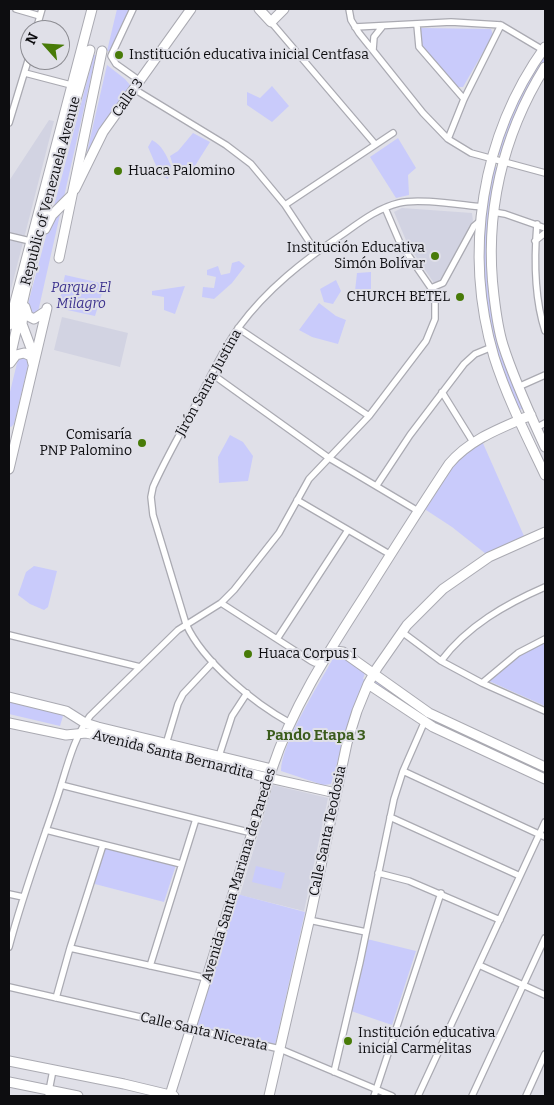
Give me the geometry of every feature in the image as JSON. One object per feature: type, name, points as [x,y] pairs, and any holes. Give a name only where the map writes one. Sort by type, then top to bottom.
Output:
[{"type":"main road","name":"Republic of Venezuela Avenue","points":[[9,325],[92,9]]},
{"type":"main road","name":"Calle 3","points":[[73,193],[100,137],[191,9]]},
{"type":"main road","points":[[259,9],[271,22],[284,9]]},
{"type":"main road","points":[[544,48],[511,104],[492,159],[480,221],[479,252],[482,291],[492,348],[519,420],[545,475]]},
{"type":"main road","name":"Republic of Venezuela Avenue","points":[[9,363],[37,238],[90,50]]},
{"type":"main road","name":"Republic of Venezuela Avenue","points":[[58,258],[102,51]]},
{"type":"main road","points":[[545,67],[520,113],[503,162],[493,212],[491,261],[496,311],[503,344],[518,387],[545,447]]},
{"type":"main road","points":[[84,70],[97,75]]},
{"type":"main road","points":[[71,85],[77,98]]},
{"type":"main road","points":[[34,362],[22,324],[25,308],[47,221],[73,193]]},
{"type":"main road","points":[[9,470],[11,443],[19,424],[47,309],[34,319],[28,316],[25,308]]},
{"type":"main road","points":[[9,363],[16,355],[24,353],[30,356],[34,362]]},
{"type":"main road","name":"Avenida Santa Mariana de Paredes","points":[[172,1096],[190,1030],[269,778],[290,723],[322,663],[388,553],[449,464],[464,448],[473,442],[531,415]]},
{"type":"main road","points":[[9,433],[19,424]]},
{"type":"main road","name":"Calle Santa Teodosia","points":[[269,1096],[352,725],[373,673],[402,632],[423,609],[461,576],[489,557],[545,532]]},
{"type":"main road","points":[[327,655],[336,651],[344,652],[429,713],[545,767]]},
{"type":"main road","points":[[368,684],[424,723],[545,779]]},
{"type":"main road","name":"Avenida Santa Bernardita","points":[[9,697],[66,711],[98,727],[272,769]]},
{"type":"main road","name":"Avenida Santa Bernardita","points":[[9,723],[60,734],[95,735],[336,793]]},
{"type":"main road","points":[[9,1061],[124,1084],[172,1096]]},
{"type":"main road","points":[[9,1082],[48,1093],[78,1096]]},
{"type":"main road","points":[[124,1084],[131,1090],[132,1096]]},
{"type":"street","points":[[16,9],[40,16]]},
{"type":"street","points":[[39,20],[42,9]]},
{"type":"street","points":[[133,9],[111,56],[116,64],[140,81]]},
{"type":"street","points":[[349,9],[351,20],[355,27],[423,112],[448,139],[471,153],[545,173]]},
{"type":"street","points":[[271,22],[375,144]]},
{"type":"street","points":[[355,27],[451,22],[501,25],[544,48]]},
{"type":"street","points":[[417,24],[419,46],[464,99]]},
{"type":"street","points":[[448,139],[464,99],[501,25]]},
{"type":"street","points":[[373,50],[374,37],[382,27]]},
{"type":"street","points":[[9,123],[26,70]]},
{"type":"street","points":[[25,73],[71,85]]},
{"type":"street","points":[[134,89],[241,155],[286,205],[316,252]]},
{"type":"street","points":[[286,205],[393,133]]},
{"type":"street","name":"Jirón Santa Justina","points":[[290,723],[261,705],[199,647],[186,624],[153,515],[151,497],[153,487],[238,328],[274,288],[316,252],[385,208],[401,203],[482,207]]},
{"type":"street","points":[[9,947],[23,897],[79,734],[85,722],[186,624],[221,603],[275,539],[309,479],[369,416],[426,341],[436,311],[431,288],[400,243],[385,208]]},
{"type":"street","points":[[493,212],[505,214],[545,228]]},
{"type":"street","points":[[431,288],[443,283],[474,226],[480,221]]},
{"type":"street","points":[[537,224],[534,257],[538,300],[545,331]]},
{"type":"street","points":[[536,242],[545,233]]},
{"type":"street","points":[[9,236],[30,241]]},
{"type":"street","points":[[238,328],[369,416]]},
{"type":"street","points":[[377,485],[410,435],[470,358],[483,350],[492,348]]},
{"type":"street","points":[[212,374],[328,458],[377,485],[418,511]]},
{"type":"street","points":[[518,387],[545,375]]},
{"type":"street","points":[[442,392],[473,442]]},
{"type":"street","points":[[536,428],[545,424]]},
{"type":"street","points":[[296,500],[388,553]]},
{"type":"street","points":[[277,639],[348,530]]},
{"type":"street","points":[[441,661],[462,637],[480,623],[520,598],[545,586]]},
{"type":"street","points":[[221,603],[311,661],[322,663]]},
{"type":"street","points":[[402,632],[441,661],[482,683],[545,711]]},
{"type":"street","points":[[9,635],[140,667]]},
{"type":"street","points":[[482,683],[518,654],[545,638]]},
{"type":"street","points":[[166,744],[178,704],[183,694],[213,662]]},
{"type":"street","points":[[219,756],[232,716],[247,693]]},
{"type":"street","points":[[334,1072],[390,817],[403,771],[424,723]]},
{"type":"street","points":[[403,771],[542,835]]},
{"type":"street","points":[[61,785],[252,833]]},
{"type":"street","points":[[390,817],[520,876]]},
{"type":"street","points":[[150,966],[196,819]]},
{"type":"street","points":[[418,1096],[520,876],[542,835],[545,822]]},
{"type":"street","points":[[46,830],[182,864]]},
{"type":"street","points":[[56,998],[103,844]]},
{"type":"street","points":[[378,872],[410,881],[441,893],[500,920]]},
{"type":"street","points":[[375,1093],[441,893]]},
{"type":"street","points":[[9,894],[23,897]]},
{"type":"street","points":[[309,920],[366,932]]},
{"type":"street","points":[[472,1096],[545,940]]},
{"type":"street","points":[[70,948],[206,978]]},
{"type":"street","points":[[479,965],[545,995]]},
{"type":"street","name":"Calle Santa Nicerata","points":[[9,988],[280,1050],[334,1072],[375,1093],[392,1096]]},
{"type":"street","points":[[526,1096],[545,1054]]},
{"type":"street","points":[[48,1093],[53,1070]]},
{"type":"shaded area","points":[[49,120],[54,121],[9,297],[9,181]]},
{"type":"shaded area","name":"Institución Educativa Simón Bolívar","points":[[402,208],[472,213],[473,221],[440,281],[434,283],[408,245],[394,212]]},
{"type":"shaded area","points":[[62,317],[128,333],[120,367],[54,350]]},
{"type":"shaded area","points":[[273,785],[328,798],[304,911],[240,895]]},
{"type":"green space","points":[[117,9],[129,9],[110,51],[107,51]]},
{"type":"green space","points":[[420,28],[491,29],[493,35],[463,87],[457,87],[421,44]]},
{"type":"green space","points":[[545,52],[545,62],[521,106],[502,155],[497,154],[512,110]]},
{"type":"green space","points":[[94,55],[96,55],[38,312],[35,314],[30,312],[28,304]]},
{"type":"green space","points":[[107,65],[130,85],[87,152]]},
{"type":"green space","points":[[272,86],[289,106],[272,122],[247,105],[247,92],[260,98]]},
{"type":"green space","points":[[193,133],[210,142],[193,169],[173,165],[170,156],[178,151]]},
{"type":"green space","points":[[398,138],[416,168],[408,175],[409,195],[396,198],[370,157]]},
{"type":"green space","points":[[152,140],[161,148],[171,166],[168,179],[160,175],[148,147]]},
{"type":"green space","points":[[493,166],[499,168],[491,294],[524,408],[517,411],[498,360],[483,287],[483,220]]},
{"type":"green space","points":[[239,261],[245,266],[232,283],[214,299],[202,297],[203,287],[214,288],[216,277],[207,275],[207,270],[218,266],[221,275],[230,273],[232,263]]},
{"type":"green space","points":[[371,272],[371,293],[355,291],[357,273]]},
{"type":"green space","name":"Parque El Milagro","points":[[65,275],[105,284],[95,316],[58,308]]},
{"type":"green space","points":[[336,280],[341,291],[333,304],[324,302],[320,289]]},
{"type":"green space","points":[[185,286],[175,314],[164,310],[164,297],[152,295],[152,291]]},
{"type":"green space","points":[[319,303],[336,316],[346,320],[338,344],[312,337],[299,330]]},
{"type":"green space","points":[[25,356],[29,361],[14,424],[11,427],[9,426],[9,396],[18,359]]},
{"type":"green space","points":[[230,435],[243,442],[253,456],[248,481],[219,483],[218,457]]},
{"type":"green space","points":[[482,441],[524,536],[486,554],[452,527],[426,510],[455,464],[463,455]]},
{"type":"green space","points":[[34,566],[57,571],[48,607],[44,610],[30,604],[18,595],[26,572]]},
{"type":"green space","points":[[545,640],[545,706],[489,681],[508,663]]},
{"type":"green space","points":[[342,655],[365,673],[363,679],[366,679],[352,711],[331,784],[323,785],[281,771],[287,746],[301,715],[332,660]]},
{"type":"green space","points":[[375,681],[434,718],[545,770],[545,775],[428,721],[374,686]]},
{"type":"green space","points":[[9,702],[60,714],[63,716],[60,726],[9,714]]},
{"type":"green space","points":[[104,848],[176,865],[164,902],[91,883]]},
{"type":"green space","points":[[256,866],[285,873],[281,889],[252,882]]},
{"type":"green space","points":[[237,894],[305,912],[275,1045],[195,1026]]},
{"type":"green space","points":[[367,939],[416,951],[392,1025],[351,1011]]},
{"type":"place","name":"Institución educativa inicial Centfasa","points":[[119,55]]},
{"type":"place","name":"Huaca Palomino","points":[[118,171]]},
{"type":"place","name":"Institución Educativa Simón Bolívar","points":[[435,256]]},
{"type":"place","name":"CHURCH BETEL","points":[[460,297]]},
{"type":"place","name":"Comisaría PNP Palomino","points":[[142,443]]},
{"type":"place","name":"Huaca Corpus I","points":[[248,654]]},
{"type":"place","name":"Institución educativa inicial Carmelitas","points":[[348,1041]]},
{"type":"district","name":"Pando Etapa 3","points":[[316,736]]}]
